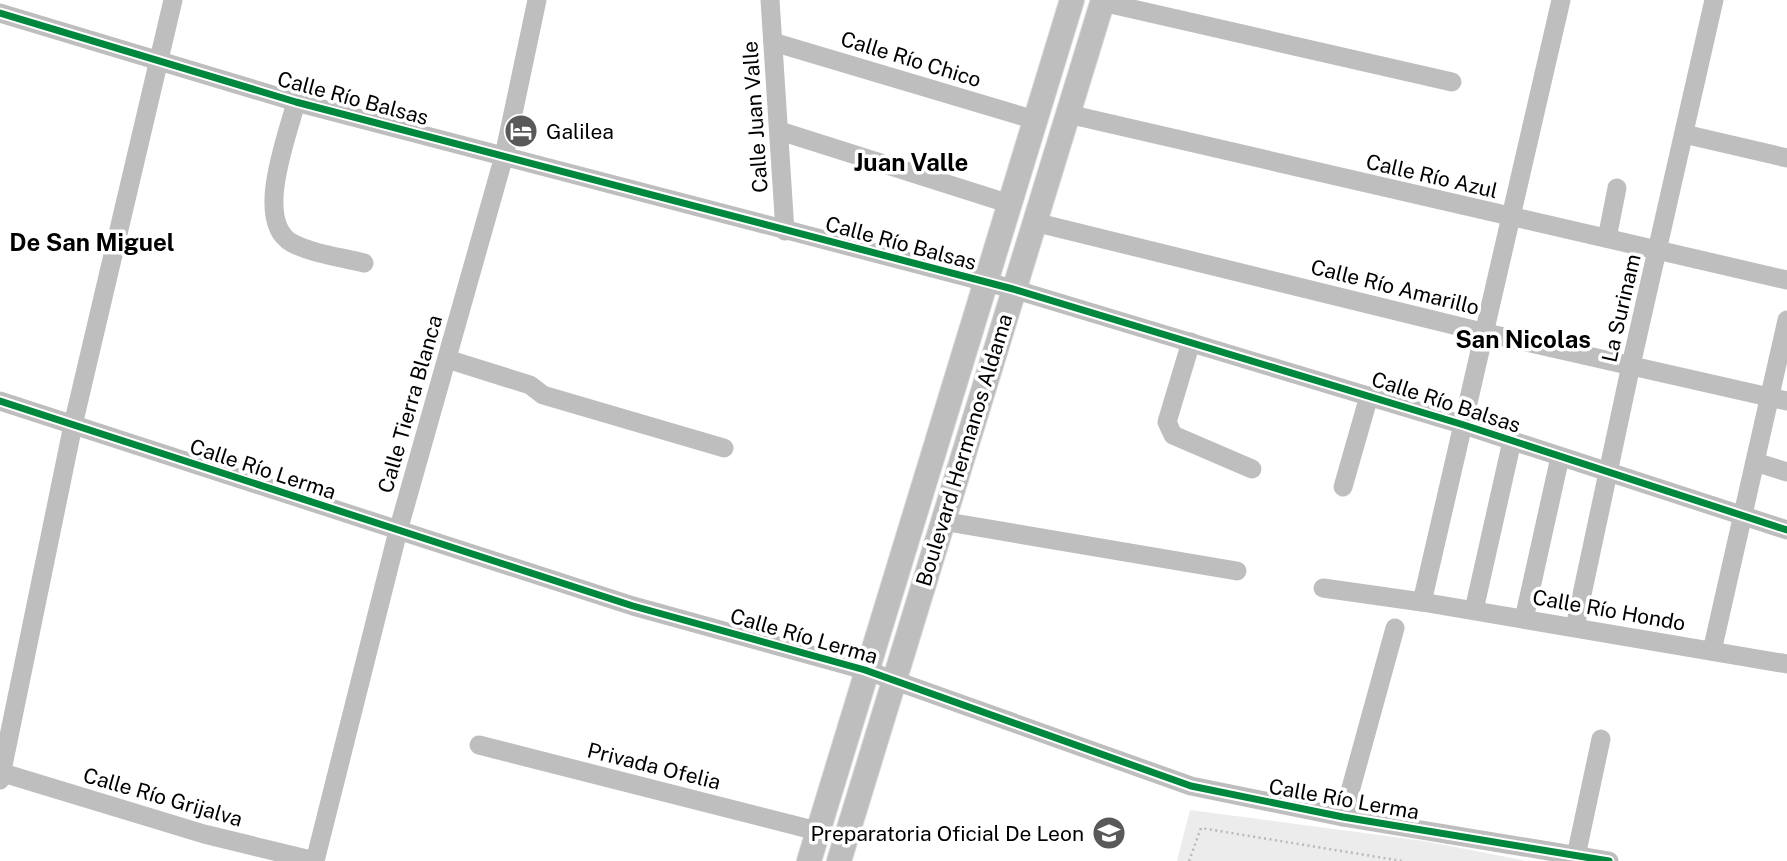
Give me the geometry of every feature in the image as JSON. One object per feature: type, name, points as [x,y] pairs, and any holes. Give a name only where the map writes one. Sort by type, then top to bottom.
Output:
[{"type":"main road","name":"Boulevard Hermanos Aldama","points":[[809,861],[865,670],[1072,0]]},
{"type":"main road","name":"Boulevard Hermanos Aldama","points":[[839,861],[1103,1]]},
{"type":"street","points":[[0,775],[73,425],[173,0]]},
{"type":"street","name":"Calle Tierra Blanca","points":[[314,861],[398,531],[503,156],[537,0]]},
{"type":"street","name":"Calle Juan Valle","points":[[770,0],[785,230]]},
{"type":"street","points":[[1422,602],[1561,0]]},
{"type":"street","name":"La Surinam","points":[[1575,627],[1714,0]]},
{"type":"street","points":[[1103,1],[1452,82]]},
{"type":"street","name":"Calle Río Balsas","points":[[0,13],[296,102],[1013,289],[1464,425],[1787,530]]},
{"type":"street","name":"Calle Río Chico","points":[[774,42],[1035,120]]},
{"type":"street","points":[[296,102],[276,178],[273,209],[278,230],[284,237],[305,248],[365,263]]},
{"type":"street","name":"Calle Río Azul","points":[[1068,114],[1512,219],[1659,248],[1787,280]]},
{"type":"street","points":[[780,131],[1010,204]]},
{"type":"street","points":[[1684,134],[1787,158]]},
{"type":"street","points":[[1607,238],[1617,188]]},
{"type":"street","name":"Calle Río Amarillo","points":[[1034,222],[1486,333],[1778,399]]},
{"type":"street","points":[[1712,651],[1755,461],[1778,399],[1787,320]]},
{"type":"street","points":[[1191,342],[1167,422],[1169,429],[1173,435],[1252,469]]},
{"type":"street","points":[[447,359],[530,385],[543,395],[724,448]]},
{"type":"street","points":[[1343,487],[1369,396]]},
{"type":"street","name":"Calle Río Lerma","points":[[0,401],[633,606],[865,670],[1191,786],[1343,817],[1609,861]]},
{"type":"street","points":[[1474,610],[1512,441]]},
{"type":"street","points":[[1524,619],[1560,457]]},
{"type":"street","points":[[1755,461],[1787,472]]},
{"type":"street","points":[[942,521],[1237,571]]},
{"type":"street","name":"Calle Río Hondo","points":[[1323,588],[1474,610],[1787,664]]},
{"type":"street","points":[[1343,817],[1395,628]]},
{"type":"street","points":[[1576,856],[1601,739]]},
{"type":"street","name":"Privada Ofelia","points":[[479,745],[817,831]]},
{"type":"street","name":"Calle Río Grijalva","points":[[0,775],[204,834],[314,861]]},
{"type":"path","points":[[1189,861],[1201,828],[1402,861]]},
{"type":"shaded area","points":[[1190,810],[1424,841],[1527,861],[1177,861]]},
{"type":"cycle path","points":[[0,13],[296,102],[1013,289],[1464,425],[1787,530]]},
{"type":"cycle path","points":[[0,401],[633,606],[865,670],[1191,786],[1343,817],[1609,861]]},
{"type":"place","name":"Galilea","points":[[521,131]]},
{"type":"place","name":"Preparatoria Oficial De Leon","points":[[1109,833]]},
{"type":"district","name":"Juan Valle","points":[[911,162]]},
{"type":"district","name":"De San Miguel","points":[[92,242]]},
{"type":"district","name":"San Nicolas","points":[[1523,339]]}]
